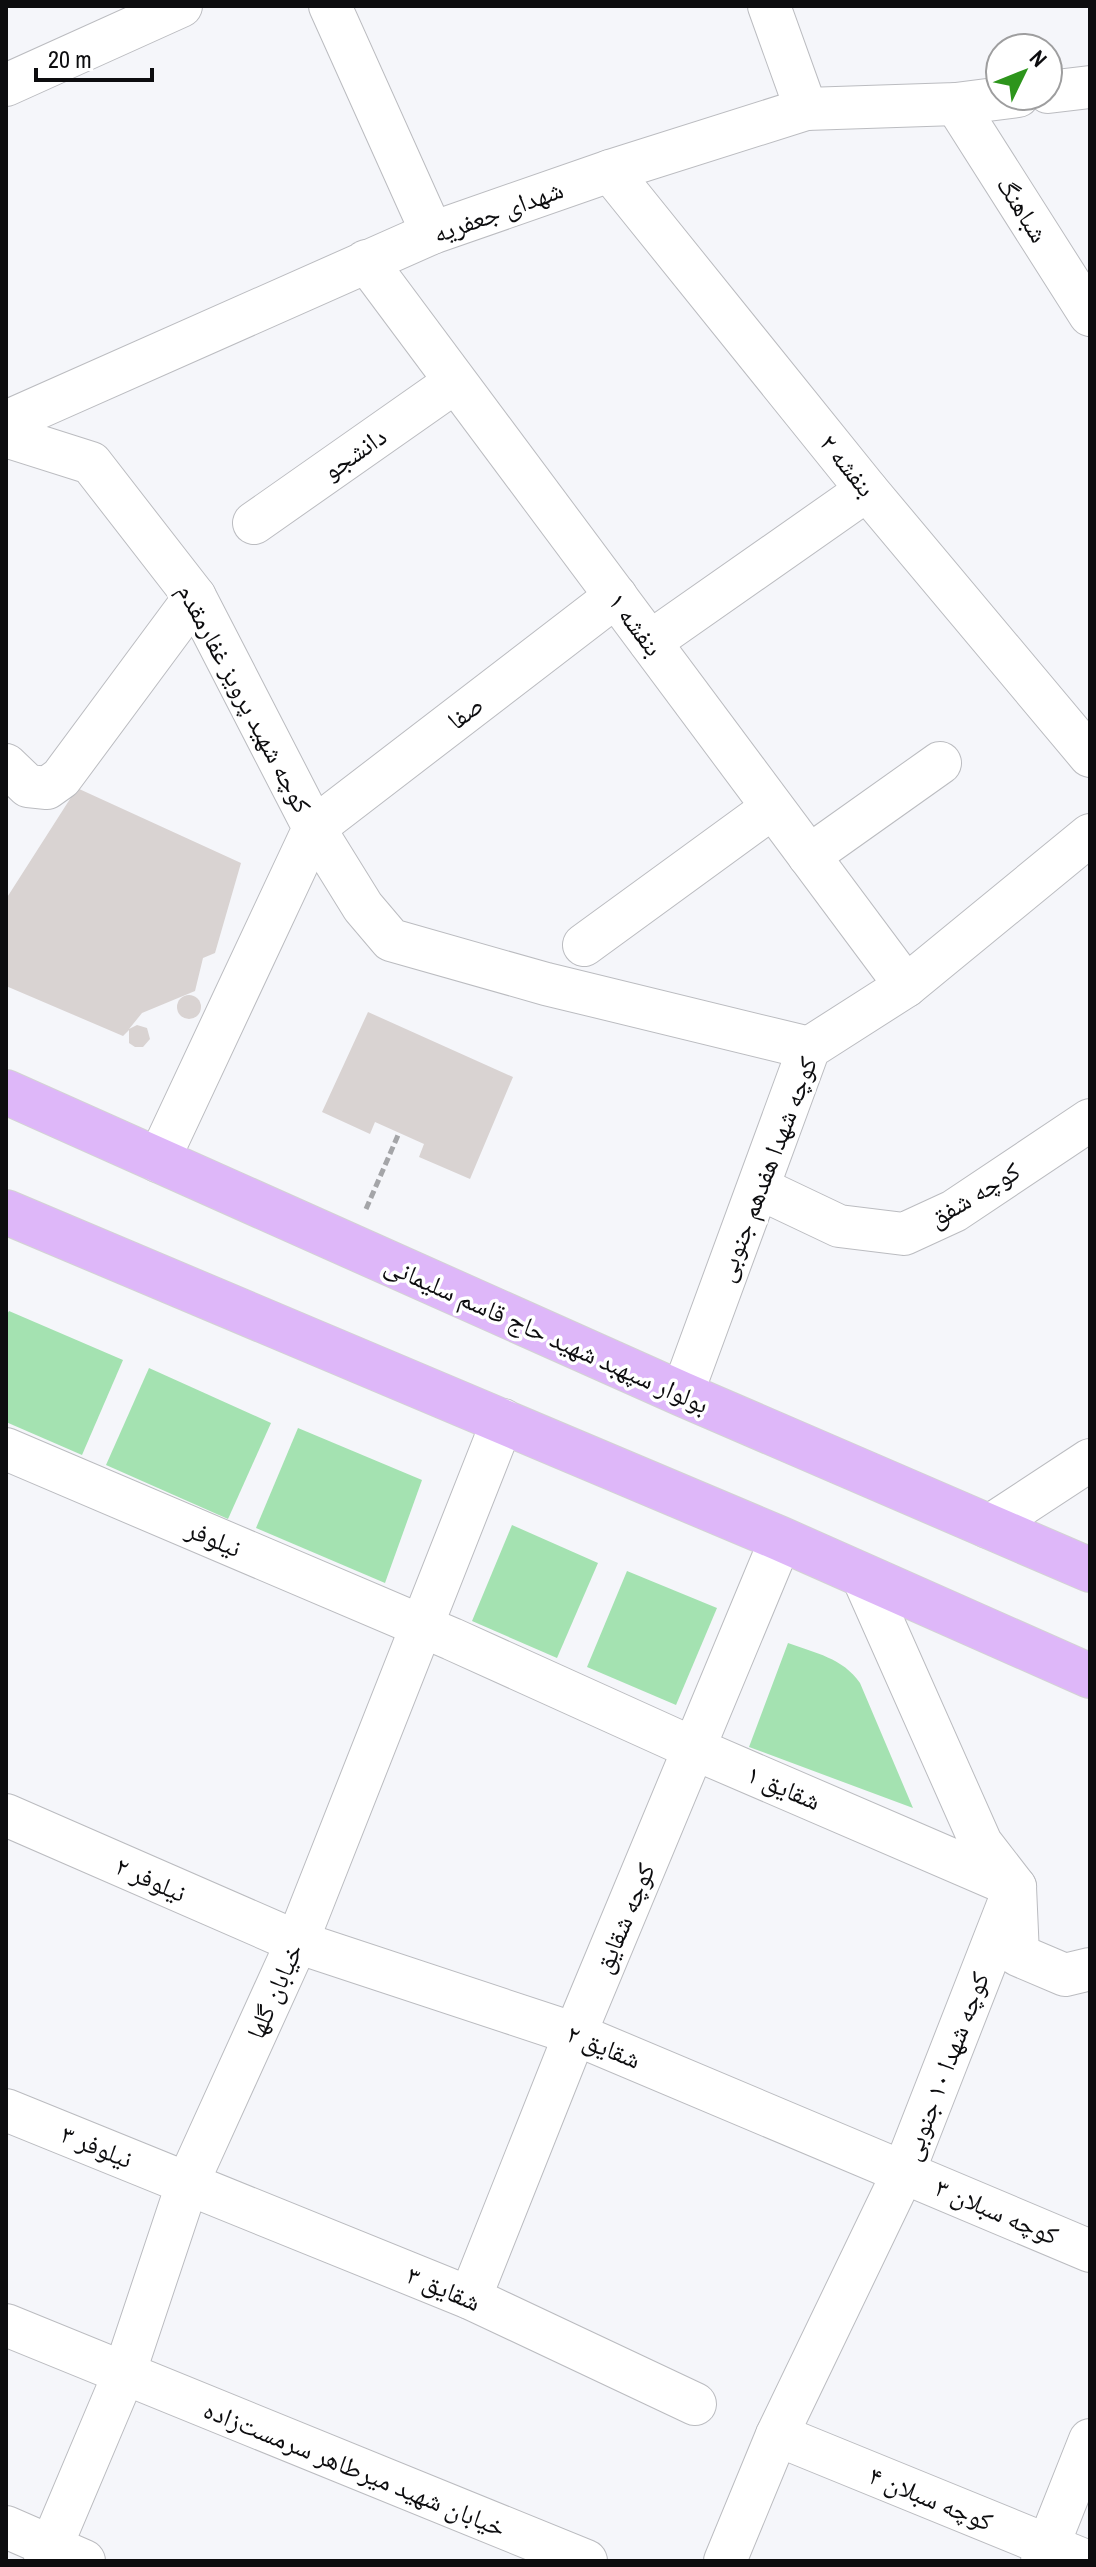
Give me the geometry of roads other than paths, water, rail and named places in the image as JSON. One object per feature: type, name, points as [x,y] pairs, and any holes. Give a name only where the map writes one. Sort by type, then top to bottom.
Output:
[{"type":"main road","name":"بولوار سپهبد شهید حاج قاسم سلیمانی","points":[[6,1092],[682,1394],[1090,1570]]},
{"type":"main road","points":[[7,1215],[503,1420],[1090,1676]]},
{"type":"street","points":[[6,85],[181,6]]},
{"type":"street","points":[[330,6],[432,233]]},
{"type":"street","points":[[769,6],[806,109]]},
{"type":"street","points":[[1064,90],[1090,87]]},
{"type":"street","name":"شهدای جعفریه","points":[[6,422],[432,233],[610,171],[806,109],[984,100]]},
{"type":"street","name":"شباهنگ","points":[[956,104],[1090,315]]},
{"type":"street","name":"بنفشه ۲","points":[[610,171],[867,490],[1090,756]]},
{"type":"street","name":"بنفشه ۱","points":[[366,261],[906,986]]},
{"type":"street","name":"دانشجو","points":[[254,523],[455,382]]},
{"type":"street","name":"کوچه شهید پرویز غفارمقدم","points":[[6,436],[91,463],[195,597],[314,828],[158,1161]]},
{"type":"street","points":[[650,642],[867,490]]},
{"type":"street","name":"صفا","points":[[314,828],[616,596]]},
{"type":"street","points":[[6,765],[28,786],[47,788],[61,778],[195,597]]},
{"type":"street","points":[[809,856],[940,763]]},
{"type":"street","points":[[584,945],[772,808]]},
{"type":"street","points":[[314,828],[363,907],[391,940],[546,984],[809,1048]]},
{"type":"street","name":"کوچه شهدا هفدهم جنوبی","points":[[682,1394],[809,1048],[906,986],[1090,835]]},
{"type":"street","name":"کوچه شفق","points":[[759,1188],[839,1226],[904,1234],[954,1211],[1090,1120]]},
{"type":"street","name":"خیابان گلها","points":[[60,2556],[188,2182],[297,1942],[503,1420]]},
{"type":"street","name":"نیلوفر","points":[[6,1449],[422,1627]]},
{"type":"street","points":[[988,1527],[1090,1460]]},
{"type":"street","name":"کوچه شقایق","points":[[470,2298],[575,2034],[781,1539]]},
{"type":"street","points":[[862,1575],[981,1843],[1015,1887],[1018,1955],[1065,1975],[1090,1969]]},
{"type":"street","name":"شقایق ۱","points":[[422,1627],[1015,1887]]},
{"type":"street","name":"نیلوفر ۲","points":[[6,1815],[297,1942]]},
{"type":"street","name":"کوچه شهدا ۱۰ جنوبی","points":[[725,2561],[777,2435],[904,2171],[1015,1887]]},
{"type":"street","name":"شقایق ۲","points":[[297,1942],[575,2034],[904,2171]]},
{"type":"street","name":"نیلوفر ۳","points":[[6,2110],[188,2182]]},
{"type":"street","name":"کوچه سبلان ۳","points":[[904,2171],[1090,2251]]},
{"type":"street","name":"شقایق ۳","points":[[188,2182],[470,2298],[695,2404]]},
{"type":"street","name":"خیابان شهید میرطاهر سرمست‌زاده","points":[[6,2325],[586,2561]]},
{"type":"street","name":"کوچه سبلان ۴","points":[[777,2435],[1059,2556]]},
{"type":"street","points":[[1059,2556],[1090,2440]]},
{"type":"street","points":[[6,2527],[60,2556]]}]
